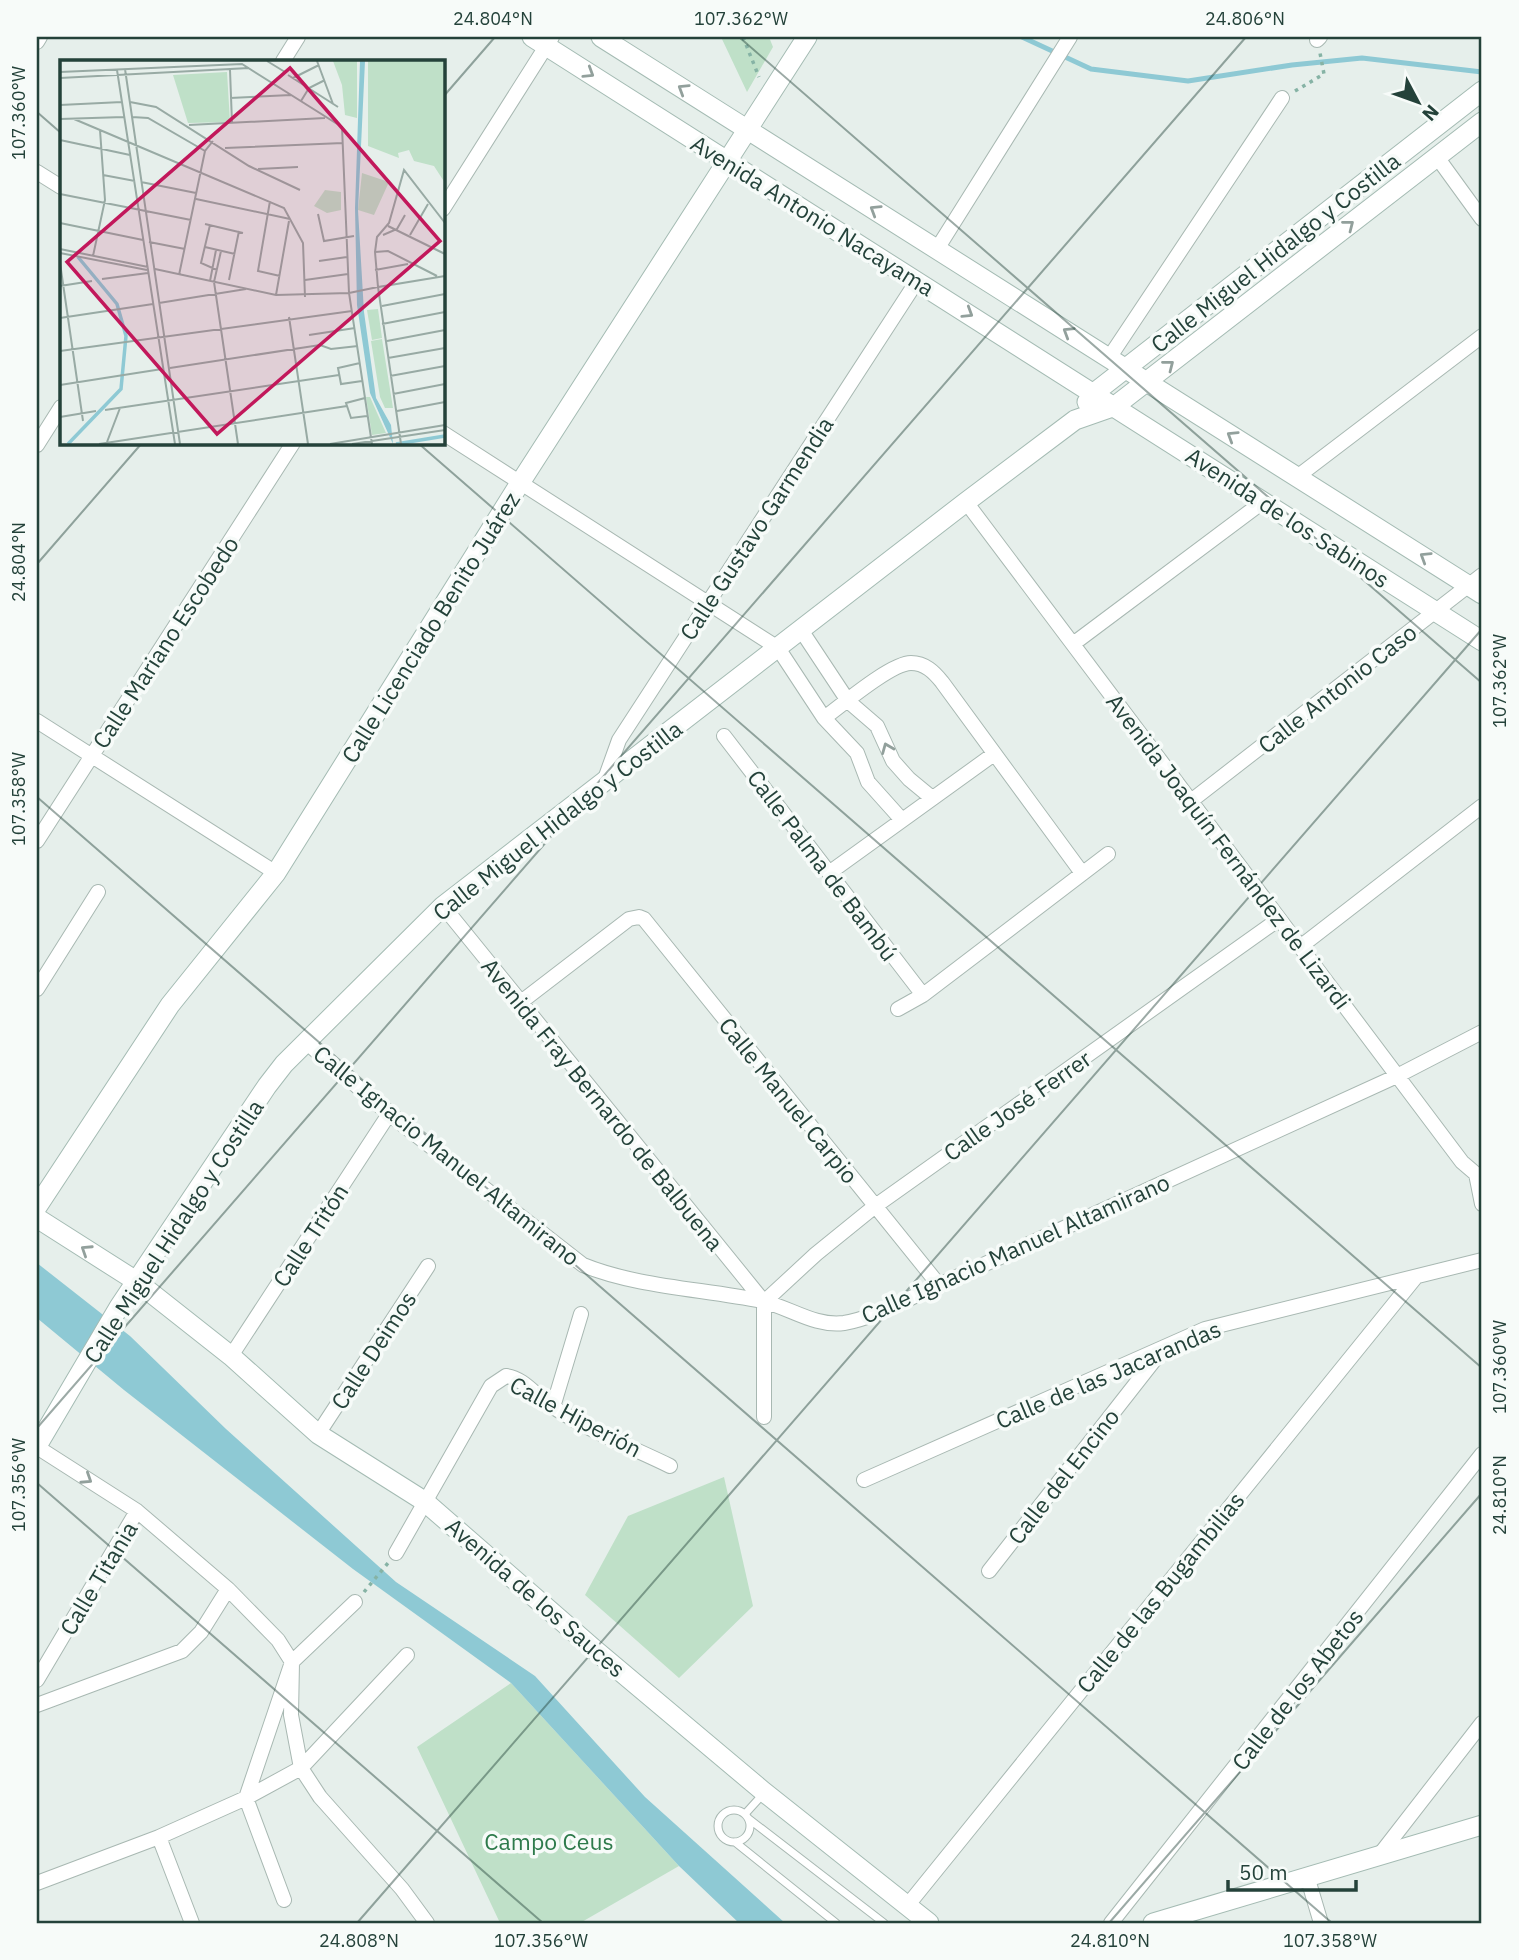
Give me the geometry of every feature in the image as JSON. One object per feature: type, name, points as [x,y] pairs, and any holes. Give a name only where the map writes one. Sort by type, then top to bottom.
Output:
[{"type":"main road","name":"Avenida Antonio Nacayama","points":[[601,37],[1117,363]]},
{"type":"main road","name":"Calle Licenciado Benito Juárez","points":[[37,1207],[170,1005],[276,873],[520,483],[807,37]]},
{"type":"main road","name":"Avenida Antonio Nacayama","points":[[544,40],[727,161],[1094,393]]},
{"type":"main road","name":"Calle Miguel Hidalgo y Costilla","points":[[1075,420],[1117,363],[1482,91]]},
{"type":"main road","name":"Calle Miguel Hidalgo y Costilla","points":[[37,1447],[119,1307],[267,1086],[284,1064],[443,906],[966,502],[1075,420],[1115,406],[1482,122]]},
{"type":"main road","name":"Avenida de los Sabinos","points":[[1117,363],[1297,477],[1478,585]]},
{"type":"main road","name":"Avenida de los Sabinos","points":[[1094,393],[1482,641]]},
{"type":"main road","name":"Avenida de los Sauces","points":[[37,1218],[136,1281],[231,1356],[318,1434],[424,1501],[764,1792],[929,1923]]},
{"type":"main road","points":[[1153,1923],[1482,1825]]},
{"type":"street","points":[[37,42],[40,37]]},
{"type":"street","points":[[284,60],[298,37]]},
{"type":"street","points":[[937,249],[1070,37]]},
{"type":"street","points":[[444,207],[544,40]]},
{"type":"street","points":[[1117,363],[1282,98]]},
{"type":"street","points":[[1437,157],[1482,219]]},
{"type":"street","points":[[37,172],[60,186]]},
{"type":"street","name":"Calle Gustavo Garmendia","points":[[605,779],[619,740],[917,281]]},
{"type":"street","points":[[1297,477],[1482,336]]},
{"type":"street","points":[[37,445],[60,409]]},
{"type":"street","points":[[444,434],[778,648],[824,718],[853,747],[868,782],[902,820]]},
{"type":"street","name":"Calle Mariano Escobedo","points":[[37,841],[292,444]]},
{"type":"street","points":[[1073,644],[1264,500]]},
{"type":"street","name":"Avenida Joaquín Fernández de Lizardi","points":[[966,502],[1461,1162],[1479,1173],[1482,1204]]},
{"type":"street","name":"Calle Antonio Caso","points":[[1191,802],[1436,611],[1478,585]]},
{"type":"street","points":[[801,630],[848,701],[877,726],[900,771],[932,798]]},
{"type":"street","points":[[824,718],[892,668],[904,663],[929,669],[942,682],[1082,873]]},
{"type":"street","points":[[37,721],[276,873]]},
{"type":"street","name":"Calle Palma de Bambú","points":[[724,736],[923,995]]},
{"type":"street","points":[[829,873],[994,754]]},
{"type":"street","points":[[1300,947],[1482,806]]},
{"type":"street","points":[[898,1009],[923,995],[1108,854]]},
{"type":"street","points":[[37,989],[98,892]]},
{"type":"street","name":"Avenida Fray Bernardo de Balbuena","points":[[443,906],[764,1302]]},
{"type":"street","name":"Calle Manuel Carpio","points":[[521,1002],[629,919],[644,919],[939,1285]]},
{"type":"street","name":"Calle José Ferrer","points":[[764,1302],[816,1254],[874,1207],[1279,919]]},
{"type":"street","name":"Calle Ignacio Manuel Altamirano","points":[[307,1043],[389,1114],[583,1265],[700,1292],[764,1302],[817,1321],[842,1323],[865,1317],[939,1285],[1397,1076],[1482,1032]]},
{"type":"street","name":"Calle Tritón","points":[[231,1356],[389,1114]]},
{"type":"street","name":"Calle de las Jacarandas","points":[[864,1480],[1205,1329],[1482,1260]]},
{"type":"street","name":"Calle Deimos","points":[[318,1434],[428,1266]]},
{"type":"street","name":"Calle de las Bugambilias","points":[[907,1906],[1415,1278]]},
{"type":"street","points":[[764,1302],[764,1417]]},
{"type":"street","points":[[553,1407],[581,1314]]},
{"type":"street","name":"Calle del Encino","points":[[989,1571],[1164,1348]]},
{"type":"street","name":"Calle Hiperión","points":[[424,1501],[491,1386],[506,1376],[515,1378],[553,1407],[670,1466]]},
{"type":"street","points":[[37,1447],[137,1511],[228,1589],[278,1640],[292,1662],[290,1715],[301,1768],[320,1797],[402,1889],[427,1923]]},
{"type":"street","name":"Calle de los Abetos","points":[[1111,1923],[1482,1454]]},
{"type":"street","points":[[396,1553],[424,1501]]},
{"type":"street","name":"Calle Titania","points":[[37,1680],[137,1511]]},
{"type":"street","points":[[37,1705],[182,1650],[201,1632],[228,1589]]},
{"type":"street","points":[[284,1900],[246,1798],[292,1662],[355,1602]]},
{"type":"street","points":[[37,1883],[159,1837],[246,1798],[301,1768],[407,1655]]},
{"type":"street","points":[[1377,1858],[1482,1723]]},
{"type":"street","points":[[159,1837],[192,1923]]},
{"type":"street","points":[[1307,1876],[1321,1923]]},
{"type":"lane","points":[[736,1842],[746,1837],[750,1831],[747,1816],[764,1792]]},
{"type":"lane","points":[[836,1923],[736,1842],[729,1841],[720,1834],[719,1821],[727,1812],[740,1811],[884,1923]]},
{"type":"path","points":[[743,37],[767,98]]},
{"type":"path","points":[[1282,98],[1324,74],[1319,39]]},
{"type":"path","points":[[355,1602],[396,1553]]},
{"type":"green space","points":[[721,37],[769,37],[773,47],[747,92]]},
{"type":"green space","points":[[724,1477],[753,1606],[679,1678],[585,1595],[628,1516]]},
{"type":"green space","name":"Campo Ceus","points":[[511,1683],[679,1866],[580,1923],[500,1923],[417,1747]]},
{"type":"water","points":[[37,1263],[130,1336],[226,1429],[396,1582],[535,1676],[645,1797],[785,1923],[739,1923],[679,1866],[511,1683],[353,1569],[124,1390],[37,1318]]},
{"type":"waterway","points":[[1022,37],[1091,69],[1188,81],[1292,65],[1362,58],[1482,72]]}]
